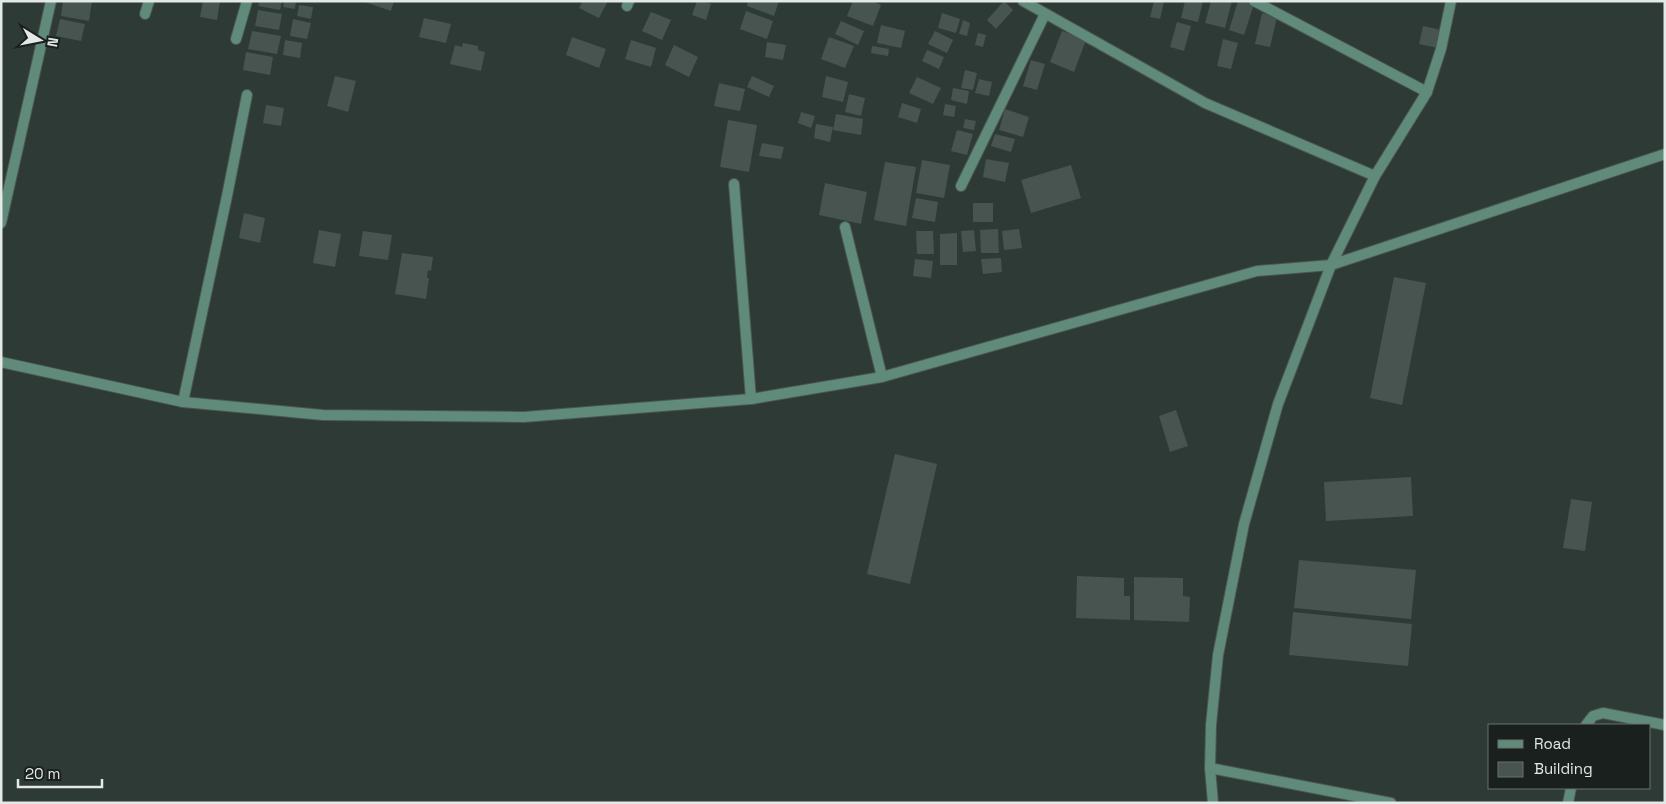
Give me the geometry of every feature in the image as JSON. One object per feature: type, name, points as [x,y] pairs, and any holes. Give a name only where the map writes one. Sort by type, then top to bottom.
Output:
[{"type":"street","points":[[1,223],[51,1]]},
{"type":"street","points":[[145,14],[149,1]]},
{"type":"street","points":[[236,39],[247,1]]},
{"type":"street","points":[[1023,1],[1205,103],[1374,176]]},
{"type":"street","points":[[1254,1],[1427,92]]},
{"type":"street","points":[[1213,803],[1210,768],[1211,725],[1218,655],[1244,524],[1278,404],[1331,265],[1374,176],[1427,92],[1441,49],[1451,1]]},
{"type":"street","points":[[961,186],[1045,14]]},
{"type":"street","points":[[184,402],[247,95]]},
{"type":"street","points":[[1,362],[184,402],[323,415],[524,417],[751,399],[882,377],[1257,271],[1331,265],[1665,154]]},
{"type":"street","points":[[734,184],[751,399]]},
{"type":"street","points":[[845,227],[882,377]]},
{"type":"street","points":[[1587,724],[1593,716],[1603,713],[1665,724]]},
{"type":"street","points":[[1210,768],[1391,803]]},
{"type":"street","points":[[1568,803],[1571,789]]},
{"type":"building","points":[[63,1],[92,1],[89,21],[61,16]]},
{"type":"building","points":[[203,1],[220,1],[217,20],[200,17]]},
{"type":"building","points":[[259,1],[282,1],[280,10],[258,6]]},
{"type":"building","points":[[284,1],[296,1],[295,9],[283,7]]},
{"type":"building","points":[[362,1],[394,1],[391,11]]},
{"type":"building","points":[[583,1],[608,1],[599,18],[579,8]]},
{"type":"building","points":[[697,1],[711,4],[706,20],[692,15]]},
{"type":"building","points":[[748,1],[779,1],[774,16],[747,6]]},
{"type":"building","points":[[853,1],[873,1],[881,5],[873,26],[847,16]]},
{"type":"building","points":[[1004,1],[1013,10],[996,29],[987,20]]},
{"type":"building","points":[[1154,1],[1164,2],[1160,19],[1150,17]]},
{"type":"building","points":[[1185,1],[1203,1],[1198,22],[1181,18]]},
{"type":"building","points":[[1211,1],[1232,1],[1225,28],[1205,23]]},
{"type":"building","points":[[1238,1],[1254,4],[1244,35],[1229,30]]},
{"type":"building","points":[[299,5],[313,7],[311,19],[297,16]]},
{"type":"building","points":[[258,10],[282,14],[279,30],[255,26]]},
{"type":"building","points":[[746,11],[773,21],[767,39],[740,29]]},
{"type":"building","points":[[651,12],[671,20],[662,40],[642,31]]},
{"type":"building","points":[[942,13],[960,19],[956,33],[938,28]]},
{"type":"building","points":[[1262,13],[1277,17],[1270,47],[1255,44]]},
{"type":"building","points":[[424,18],[451,24],[446,43],[419,37]]},
{"type":"building","points":[[60,19],[85,24],[81,41],[56,36]]},
{"type":"building","points":[[293,19],[311,23],[307,39],[290,36]]},
{"type":"building","points":[[963,20],[970,23],[967,36],[959,34]]},
{"type":"building","points":[[841,21],[864,31],[858,45],[835,34]]},
{"type":"building","points":[[1177,22],[1191,26],[1184,51],[1170,47]]},
{"type":"building","points":[[881,25],[905,31],[901,48],[877,43]]},
{"type":"building","points":[[1423,26],[1441,30],[1438,48],[1419,44]]},
{"type":"building","points":[[252,31],[281,36],[277,54],[248,49]]},
{"type":"building","points":[[935,31],[953,40],[947,53],[928,44]]},
{"type":"building","points":[[1062,31],[1086,40],[1074,72],[1050,62]]},
{"type":"building","points":[[978,33],[986,35],[983,47],[975,45]]},
{"type":"building","points":[[572,37],[606,49],[599,68],[566,55]]},
{"type":"building","points":[[829,37],[854,46],[845,68],[821,59]]},
{"type":"building","points":[[1223,39],[1238,43],[1231,69],[1217,66]]},
{"type":"building","points":[[285,40],[302,43],[300,58],[283,55]]},
{"type":"building","points":[[631,40],[656,48],[651,67],[625,59]]},
{"type":"building","points":[[767,42],[786,45],[783,60],[765,57]]},
{"type":"building","points":[[463,43],[478,46],[478,50],[485,52],[481,71],[450,64],[455,45],[462,47]]},
{"type":"building","points":[[674,45],[698,57],[689,77],[665,65]]},
{"type":"building","points":[[872,46],[889,49],[888,56],[871,53]]},
{"type":"building","points":[[927,50],[944,57],[939,69],[922,61]]},
{"type":"building","points":[[246,52],[273,57],[270,75],[243,70]]},
{"type":"building","points":[[1031,60],[1045,64],[1037,90],[1023,86]]},
{"type":"building","points":[[965,70],[977,73],[973,90],[961,88]]},
{"type":"building","points":[[335,76],[356,81],[348,112],[327,106]]},
{"type":"building","points":[[752,76],[774,86],[769,97],[747,87]]},
{"type":"building","points":[[826,76],[848,82],[843,102],[822,97]]},
{"type":"building","points":[[917,77],[941,88],[933,104],[909,93]]},
{"type":"building","points":[[979,79],[992,82],[989,96],[975,93]]},
{"type":"building","points":[[719,83],[745,89],[740,111],[714,106]]},
{"type":"building","points":[[953,88],[969,91],[967,104],[951,100]]},
{"type":"building","points":[[849,94],[865,98],[861,116],[845,112]]},
{"type":"building","points":[[902,103],[921,109],[917,123],[898,117]]},
{"type":"building","points":[[945,104],[956,106],[954,117],[943,115]]},
{"type":"building","points":[[266,105],[284,108],[281,126],[263,123]]},
{"type":"building","points":[[1005,109],[1029,117],[1023,137],[999,130]]},
{"type":"building","points":[[801,112],[815,116],[811,128],[798,123]]},
{"type":"building","points":[[836,114],[863,119],[861,135],[833,130]]},
{"type":"building","points":[[965,119],[976,121],[974,130],[963,128]]},
{"type":"building","points":[[728,120],[757,125],[749,172],[720,167]]},
{"type":"building","points":[[816,124],[833,127],[830,142],[814,138]]},
{"type":"building","points":[[957,130],[973,134],[967,155],[951,151]]},
{"type":"building","points":[[995,134],[1015,139],[1011,152],[991,146]]},
{"type":"building","points":[[762,143],[784,147],[781,159],[759,156]]},
{"type":"building","points":[[986,159],[1009,163],[1005,182],[983,177]]},
{"type":"building","points":[[922,160],[950,165],[944,198],[916,193]]},
{"type":"building","points":[[885,162],[916,167],[906,226],[874,220]]},
{"type":"building","points":[[1071,165],[1081,198],[1031,213],[1021,180]]},
{"type":"building","points":[[825,183],[867,192],[861,224],[819,215]]},
{"type":"building","points":[[916,198],[938,202],[935,222],[912,218]]},
{"type":"building","points":[[973,203],[993,203],[993,222],[973,222]]},
{"type":"building","points":[[244,213],[265,218],[260,243],[239,238]]},
{"type":"building","points":[[998,229],[999,253],[981,253],[980,230]]},
{"type":"building","points":[[1019,229],[1022,248],[1004,250],[1002,231]]},
{"type":"building","points":[[319,230],[341,234],[335,267],[313,263]]},
{"type":"building","points":[[974,230],[976,251],[963,252],[961,231]]},
{"type":"building","points":[[363,231],[392,235],[388,260],[359,256]]},
{"type":"building","points":[[916,231],[933,231],[934,254],[917,254]]},
{"type":"building","points":[[957,233],[957,265],[940,265],[940,234]]},
{"type":"building","points":[[402,253],[433,257],[431,271],[428,270],[427,278],[429,278],[426,299],[395,294]]},
{"type":"building","points":[[1001,258],[1002,272],[983,274],[981,259]]},
{"type":"building","points":[[915,259],[933,261],[931,278],[913,276]]},
{"type":"building","points":[[1394,277],[1426,283],[1402,405],[1370,398]]},
{"type":"building","points":[[1176,410],[1188,446],[1170,452],[1159,416]]},
{"type":"building","points":[[895,454],[937,464],[910,584],[867,574]]},
{"type":"building","points":[[1411,477],[1413,516],[1326,521],[1324,482]]},
{"type":"building","points":[[1571,499],[1592,502],[1585,551],[1563,548]]},
{"type":"building","points":[[1299,560],[1416,570],[1411,619],[1294,608]]},
{"type":"building","points":[[1077,576],[1124,578],[1124,596],[1130,596],[1130,620],[1076,618]]},
{"type":"building","points":[[1134,577],[1183,578],[1183,596],[1190,597],[1189,622],[1134,620]]},
{"type":"building","points":[[1293,612],[1412,624],[1408,666],[1289,655]]}]
